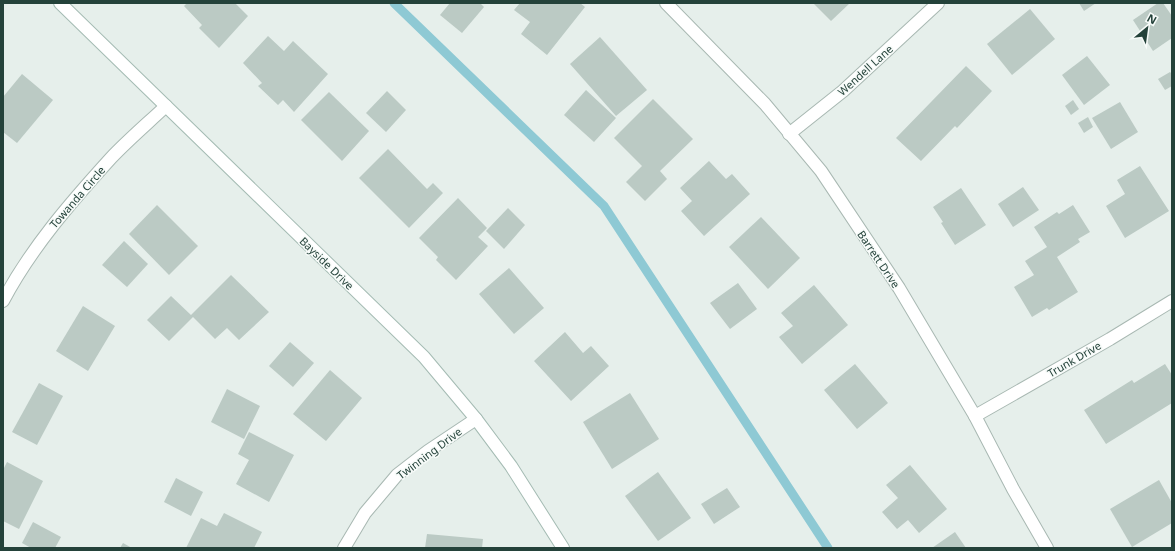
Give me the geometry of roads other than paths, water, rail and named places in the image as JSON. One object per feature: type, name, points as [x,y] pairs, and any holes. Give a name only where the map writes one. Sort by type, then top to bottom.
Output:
[{"type":"street","name":"Bayside Drive","points":[[60,3],[424,357],[476,419],[511,466],[563,548]]},
{"type":"street","name":"Barrett Drive","points":[[666,3],[765,104],[821,171],[899,288],[976,416],[1013,490],[1047,548]]},
{"type":"street","name":"Wendell Lane","points":[[789,134],[843,91],[938,3]]},
{"type":"street","name":"Towanda Circle","points":[[3,301],[12,285],[51,228],[112,157],[166,106]]},
{"type":"street","name":"Trunk Drive","points":[[976,416],[1110,339],[1172,301]]},
{"type":"street","name":"Twinning Drive","points":[[344,548],[365,513],[397,475],[428,451],[476,419]]},
{"type":"waterway","points":[[394,3],[604,206],[828,548]]}]
